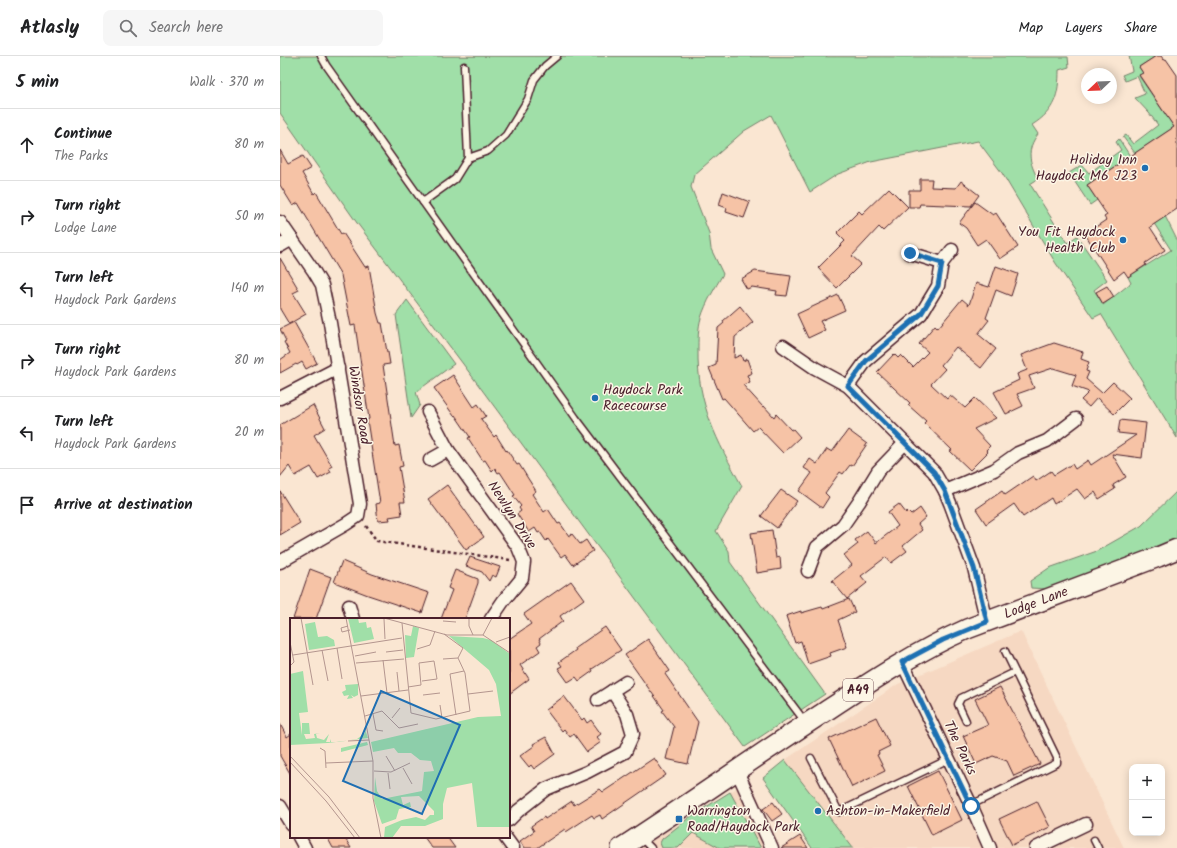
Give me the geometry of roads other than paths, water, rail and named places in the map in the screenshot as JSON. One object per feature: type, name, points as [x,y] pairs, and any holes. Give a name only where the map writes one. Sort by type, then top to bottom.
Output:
[{"type":"main road","name":"Lodge Lane","points":[[737,770],[902,662],[943,640],[1177,549]]},
{"type":"main road","name":"A49","points":[[621,848],[646,842],[737,770]]},
{"type":"street","name":"Windsor Road","points":[[280,222],[322,285],[338,368],[360,504],[358,516],[280,562]]},
{"type":"street","points":[[280,246],[292,239]]},
{"type":"street","points":[[848,386],[866,361],[921,314],[938,286],[942,263],[952,250]]},
{"type":"street","points":[[910,253],[942,263]]},
{"type":"street","points":[[783,346],[815,368],[848,386],[934,472],[945,491],[974,568],[987,622]]},
{"type":"street","points":[[280,398],[338,368]]},
{"type":"street","name":"Newlyn Drive","points":[[428,412],[448,450],[518,547],[524,562],[522,578],[492,618]]},
{"type":"street","points":[[945,491],[994,470],[1018,453],[1047,441],[1076,419]]},
{"type":"street","points":[[808,571],[817,547],[843,525],[878,471],[905,443]]},
{"type":"street","points":[[430,460],[448,450]]},
{"type":"street","points":[[349,606],[353,618]]},
{"type":"street","name":"The Parks","points":[[902,662],[990,848]]},
{"type":"street","points":[[598,700],[626,682]]},
{"type":"street","points":[[510,819],[546,789],[586,772],[625,752],[633,734],[628,714],[612,691]]},
{"type":"street","points":[[737,770],[772,848]]},
{"type":"street","points":[[280,806],[290,822]]},
{"type":"street","points":[[1036,848],[1086,824]]},
{"type":"street","points":[[300,838],[305,848]]},
{"type":"street","points":[[506,838],[513,848]]},
{"type":"lane","points":[[321,56],[576,418],[807,724]]},
{"type":"lane","points":[[468,158],[488,150],[506,135],[528,99],[534,80],[545,66],[557,56]]},
{"type":"lane","points":[[423,202],[455,179],[468,158],[464,66]]},
{"type":"lane","points":[[971,806],[1057,763],[1057,758],[1005,651]]},
{"type":"lane","points":[[966,721],[958,704],[961,698],[1015,672]]},
{"type":"lane","points":[[811,758],[839,812],[949,759]]},
{"type":"lane","points":[[1094,840],[1098,848]]},
{"type":"place","name":"Holiday Inn Haydock M6 J23","points":[[1145,168]]},
{"type":"place","name":"You Fit Haydock Health Club","points":[[1123,240]]},
{"type":"place","name":"Haydock Park Racecourse","points":[[595,398]]},
{"type":"place","name":"Ashton-in-Makerfield","points":[[818,811]]},
{"type":"place","name":"Warrington Road/Haydock Park","points":[[679,819]]}]
